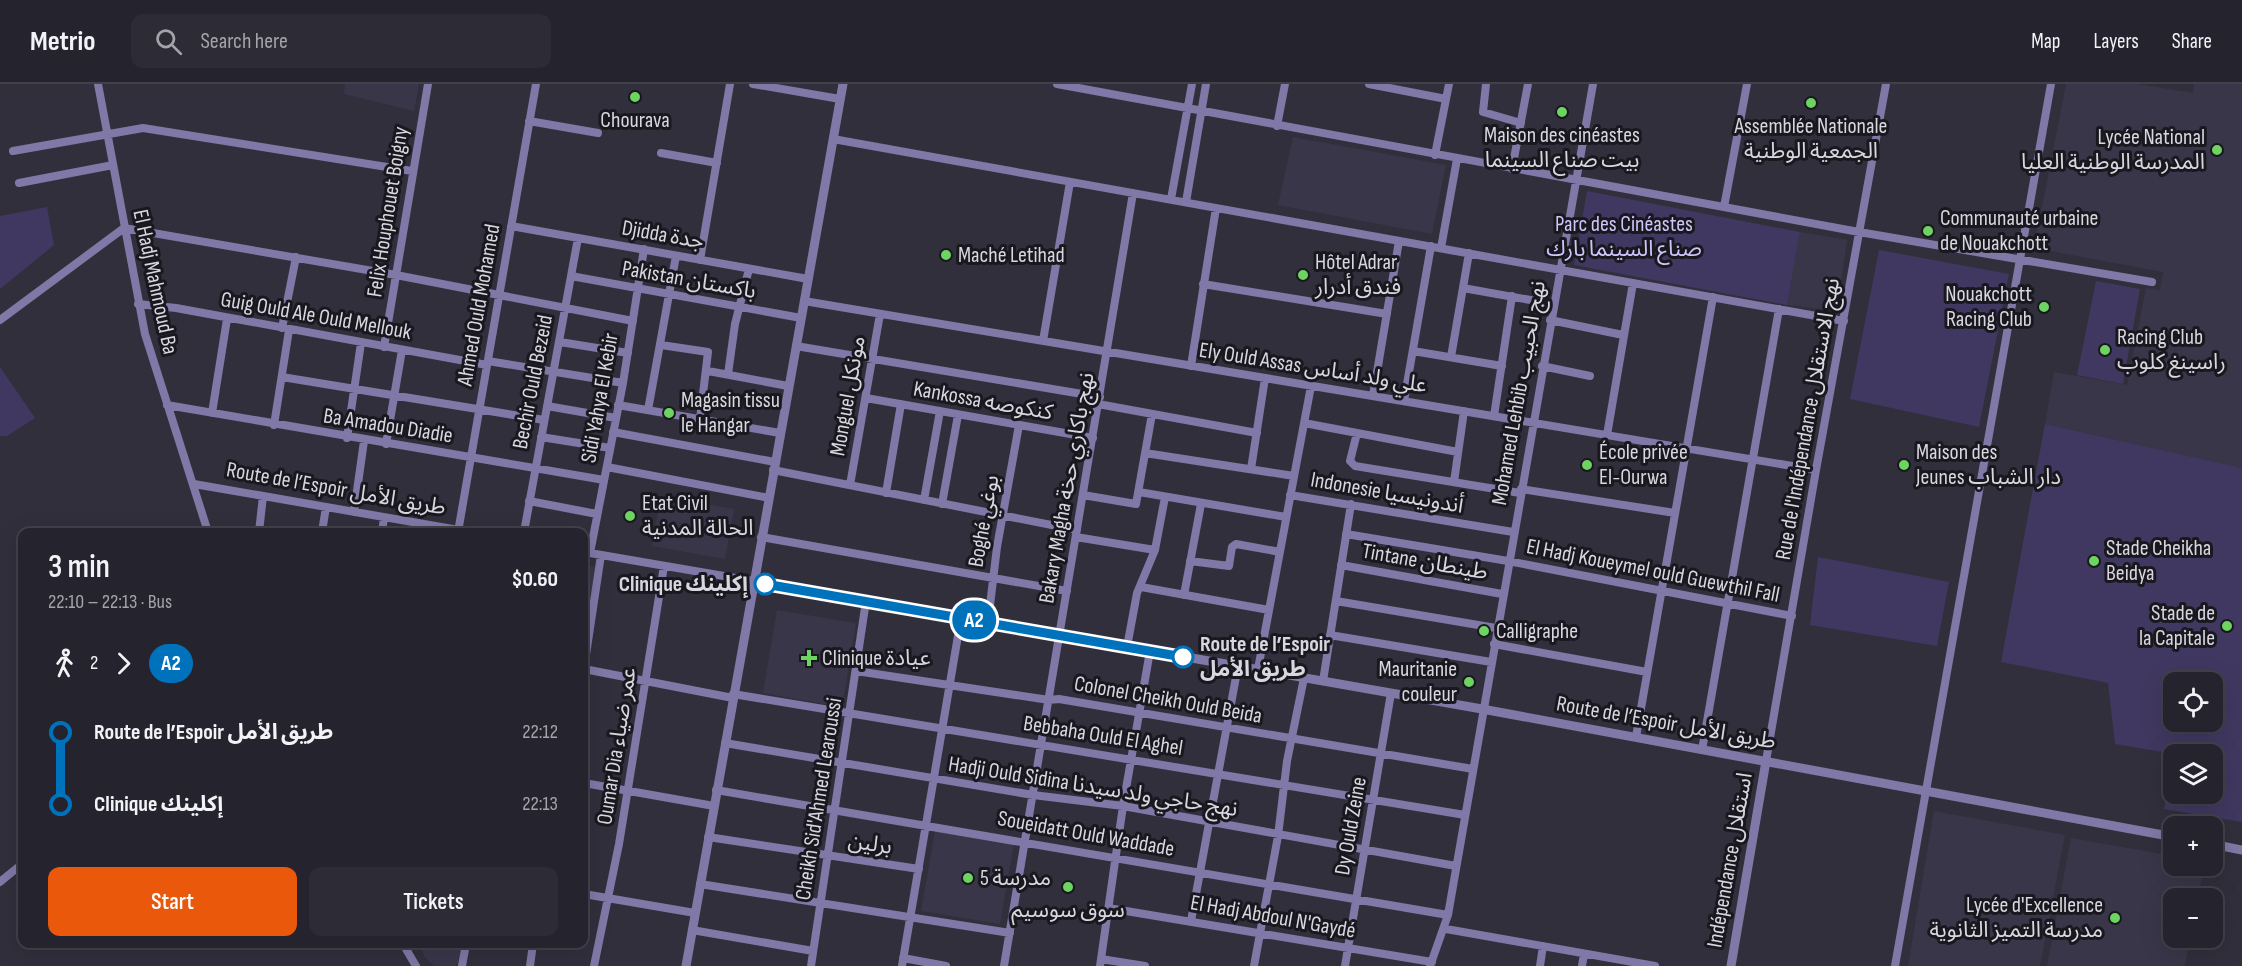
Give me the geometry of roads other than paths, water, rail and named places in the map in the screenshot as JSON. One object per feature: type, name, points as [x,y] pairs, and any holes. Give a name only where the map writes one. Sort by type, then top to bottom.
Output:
[{"type":"street","name":"El Hadj Mahmoud Ba","points":[[98,84],[138,304],[167,405],[207,528]]},
{"type":"street","name":"Felix Houphouet Boigny","points":[[384,347],[428,84]]},
{"type":"street","name":"Ahmed Ould Mohamed","points":[[459,528],[536,84]]},
{"type":"street","points":[[700,260],[730,84]]},
{"type":"street","points":[[753,84],[840,99]]},
{"type":"street","points":[[686,966],[843,84]]},
{"type":"street","points":[[1057,84],[1093,87],[1203,112],[1456,159],[2152,282]]},
{"type":"street","points":[[1171,199],[1192,84]]},
{"type":"street","points":[[1186,202],[1206,84]]},
{"type":"street","points":[[1277,126],[1285,84]]},
{"type":"street","points":[[1369,84],[1415,88],[1446,99]]},
{"type":"street","points":[[1435,155],[1449,84]]},
{"type":"street","points":[[1486,84],[1483,112],[1521,123]]},
{"type":"street","points":[[1512,169],[1528,84]]},
{"type":"street","name":"Mohamed Lehbib نهج الحبيب","points":[[1431,964],[1446,929],[1449,915],[1496,628],[1593,84]]},
{"type":"street","points":[[1724,207],[1747,84]]},
{"type":"street","name":"Rue de l'Indépendance نهج الاستقلال","points":[[1766,761],[1886,84]]},
{"type":"street","points":[[1895,966],[2051,84]]},
{"type":"street","points":[[529,121],[598,133]]},
{"type":"street","points":[[13,151],[143,128],[412,171]]},
{"type":"street","points":[[833,139],[1844,321]]},
{"type":"street","points":[[661,153],[717,163]]},
{"type":"street","points":[[1441,248],[1456,159]]},
{"type":"street","points":[[19,183],[113,165]]},
{"type":"street","points":[[1043,341],[1070,182]]},
{"type":"street","name":"Bakary Magha نهج باكاري حخة","points":[[1004,966],[1133,193]]},
{"type":"street","points":[[1191,366],[1216,208]]},
{"type":"street","name":"Djidda جدة","points":[[511,226],[808,279]]},
{"type":"street","points":[[0,320],[124,228],[296,257],[633,321]]},
{"type":"street","name":"Bechir Ould Bezeid","points":[[525,528],[578,238]]},
{"type":"street","points":[[1373,396],[1399,241]]},
{"type":"street","points":[[1404,401],[1431,246]]},
{"type":"street","name":"Sidi Yahya El Kebir","points":[[588,549],[614,432],[644,249]]},
{"type":"street","points":[[1451,357],[1469,253]]},
{"type":"street","points":[[648,410],[676,256]]},
{"type":"street","points":[[274,425],[296,257]]},
{"type":"street","points":[[728,374],[749,269]]},
{"type":"street","name":"Pakistan باكستان","points":[[571,276],[801,318]]},
{"type":"street","points":[[1607,435],[1633,283]]},
{"type":"street","points":[[1203,284],[1388,314]]},
{"type":"street","points":[[1463,288],[1553,304]]},
{"type":"street","points":[[1494,416],[1512,296]]},
{"type":"street","points":[[1636,737],[1713,297]]},
{"type":"street","name":"Ely Ould Assas علي ولد أساس","points":[[804,301],[1816,470]]},
{"type":"street","name":"Guig Ould Ale Ould Mellouk","points":[[138,304],[176,308],[402,350],[555,371],[623,383]]},
{"type":"street","points":[[1702,750],[1779,309]]},
{"type":"street","name":"Monguel مونكل","points":[[850,485],[880,314]]},
{"type":"street","points":[[212,413],[227,319]]},
{"type":"street","points":[[1550,320],[1623,335]]},
{"type":"street","points":[[560,342],[628,353]]},
{"type":"street","points":[[347,438],[361,343]]},
{"type":"street","points":[[661,345],[706,351],[709,354],[700,419]]},
{"type":"street","points":[[796,346],[1099,401],[1152,414],[1257,433]]},
{"type":"street","points":[[386,444],[402,350]]},
{"type":"street","points":[[1413,351],[1502,366]]},
{"type":"street","points":[[1542,366],[1590,375]]},
{"type":"street","points":[[708,371],[788,386]]},
{"type":"street","points":[[282,376],[544,420]]},
{"type":"street","points":[[1251,469],[1265,378]]},
{"type":"street","points":[[1258,669],[1311,386]]},
{"type":"street","name":"Kankossa كنكوصه","points":[[866,398],[1093,438]]},
{"type":"street","points":[[886,493],[902,404]]},
{"type":"street","name":"Ba Amadou Diadie","points":[[167,405],[364,441],[604,480]]},
{"type":"street","points":[[618,405],[780,433]]},
{"type":"street","points":[[547,406],[616,418]]},
{"type":"street","points":[[924,500],[940,411]]},
{"type":"street","points":[[1454,482],[1464,411]]},
{"type":"street","points":[[1083,495],[1136,504],[1152,414]]},
{"type":"street","points":[[942,504],[958,415]]},
{"type":"street","points":[[1304,423],[1458,452]]},
{"type":"street","name":"Boghé بوغي","points":[[988,622],[1019,425]]},
{"type":"street","points":[[614,432],[774,466],[886,493],[1004,515],[1155,550]]},
{"type":"street","points":[[1358,433],[1350,461],[1355,466],[1675,513]]},
{"type":"street","points":[[541,437],[610,448]]},
{"type":"street","points":[[354,512],[364,441]]},
{"type":"street","points":[[1145,453],[1294,476]]},
{"type":"street","points":[[606,466],[769,498]]},
{"type":"street","name":"Route de l’Espoir طريق الأمل","points":[[194,484],[441,528]]},
{"type":"street","points":[[1139,492],[1286,517]]},
{"type":"street","name":"Indonesie أندونيسيا","points":[[1290,495],[1513,532]]},
{"type":"street","points":[[259,528],[263,496]]},
{"type":"street","points":[[1127,647],[1137,594],[1155,550],[1165,497]]},
{"type":"street","points":[[529,501],[597,514]]},
{"type":"street","points":[[1184,595],[1201,504]]},
{"type":"street","points":[[1323,681],[1351,504]]},
{"type":"street","points":[[323,528],[326,507]]},
{"type":"street","points":[[383,528],[384,518]]},
{"type":"street","name":"El Hadj Koueymel ould Guewthil Fall","points":[[1346,534],[1508,561],[1791,616]]},
{"type":"street","points":[[761,537],[1067,591]]},
{"type":"street","points":[[1190,561],[1226,567],[1231,563],[1232,547],[1236,544],[1280,552]]},
{"type":"street","name":"Route de l’Espoir طريق الأمل","points":[[588,553],[1482,709],[2163,835]]},
{"type":"street","points":[[588,641],[601,555]]},
{"type":"street","name":"Tintane طينطان","points":[[1341,565],[1502,594]]},
{"type":"street","name":"Oumar Dia عمر ضياء","points":[[594,966],[628,791],[664,566]]},
{"type":"street","points":[[1141,588],[1269,610]]},
{"type":"street","name":"Cheikh Sid'Ahmed Learoussi","points":[[811,966],[830,856],[866,601]]},
{"type":"street","points":[[1336,601],[1496,628]]},
{"type":"street","points":[[946,966],[902,962],[961,618]]},
{"type":"street","points":[[1330,635],[1491,662]]},
{"type":"street","points":[[1494,644],[1647,672]]},
{"type":"street","points":[[1145,966],[1100,962],[1123,806],[1150,651]]},
{"type":"street","points":[[1191,921],[1238,666]]},
{"type":"street","name":"Bebbaha Ould El Aghel","points":[[588,669],[733,696],[1042,744],[1466,815]]},
{"type":"street","name":"Colonel Cheikh Ould Beida","points":[[856,671],[1049,700],[1059,699],[1473,769]]},
{"type":"street","points":[[1254,966],[1278,836],[1283,784],[1304,678]]},
{"type":"street","name":"Dy Ould Zeine","points":[[1345,966],[1391,693]]},
{"type":"street","name":"Hadji Ould Sidina نهج حاجي ولد سيدنا","points":[[725,743],[1033,795],[1123,806],[1278,836],[1456,866]]},
{"type":"street","name":"Indépendance استقلال","points":[[1731,966],[1766,761]]},
{"type":"street","points":[[588,784],[714,806]]},
{"type":"street","name":"Soueidatt Ould Waddade","points":[[716,790],[1449,915]]},
{"type":"street","name":"برلين","points":[[708,837],[919,869]]},
{"type":"street","points":[[2223,846],[2242,850]]},
{"type":"street","points":[[0,882],[18,867]]},
{"type":"street","points":[[700,884],[821,905],[1010,933]]},
{"type":"street","points":[[588,895],[695,913]]},
{"type":"street","name":"El Hadj Abdoul N'Gaydé","points":[[1108,908],[1431,964]]},
{"type":"street","points":[[1446,929],[1655,966]]},
{"type":"street","points":[[692,930],[813,951]]},
{"type":"street","points":[[1540,966],[1543,946]]},
{"type":"street","points":[[405,948],[416,966]]},
{"type":"street","points":[[462,966],[465,948]]},
{"type":"street","points":[[530,966],[532,948]]},
{"type":"street","points":[[1582,966],[1584,954]]},
{"type":"place","name":"Chourava","points":[[635,97]]},
{"type":"place","name":"Assemblée Nationale الجمعية الوطنية","points":[[1811,103]]},
{"type":"place","name":"Maison des cinéastes بيت صناع السينما","points":[[1562,112]]},
{"type":"place","name":"Lycée National المدرسة الوطنية العليا","points":[[2217,150]]},
{"type":"place","name":"Communauté urbaine de Nouakchott","points":[[1928,231]]},
{"type":"place","name":"Maché Letihad","points":[[946,255]]},
{"type":"place","name":"Hôtel Adrar فندق أدرار","points":[[1303,275]]},
{"type":"place","name":"Nouakchott Racing Club","points":[[2044,307]]},
{"type":"place","name":"Racing Club راسينغ كلوب","points":[[2105,350]]},
{"type":"place","name":"Magasin tissu le Hangar","points":[[669,413]]},
{"type":"place","name":"École privée El-Ourwa","points":[[1587,465]]},
{"type":"place","name":"Maison des Jeunes دار الشباب","points":[[1904,465]]},
{"type":"place","name":"Etat Civil الحالة المدنية","points":[[630,516]]},
{"type":"place","name":"Stade Cheikha Beidya","points":[[2094,561]]},
{"type":"place","name":"Clinique إكلينك","points":[[765,584]]},
{"type":"place","name":"Stade de la Capitale","points":[[2227,626]]},
{"type":"place","name":"Calligraphe","points":[[1484,631]]},
{"type":"place","name":"Route de l’Espoir طريق الأمل","points":[[1183,657]]},
{"type":"place","name":"Clinique عيادة","points":[[809,658]]},
{"type":"place","name":"Mauritanie couleur","points":[[1469,682]]},
{"type":"place","name":"مدرسة 5","points":[[968,878]]},
{"type":"place","name":"سوق سوسيم","points":[[1068,887]]},
{"type":"place","name":"Lycée d'Excellence مدرسة التميز الثانوية","points":[[2115,918]]},
{"type":"park label","name":"Parc des Cinéastes صناع السينما بارك","points":[[1624,236]]}]
